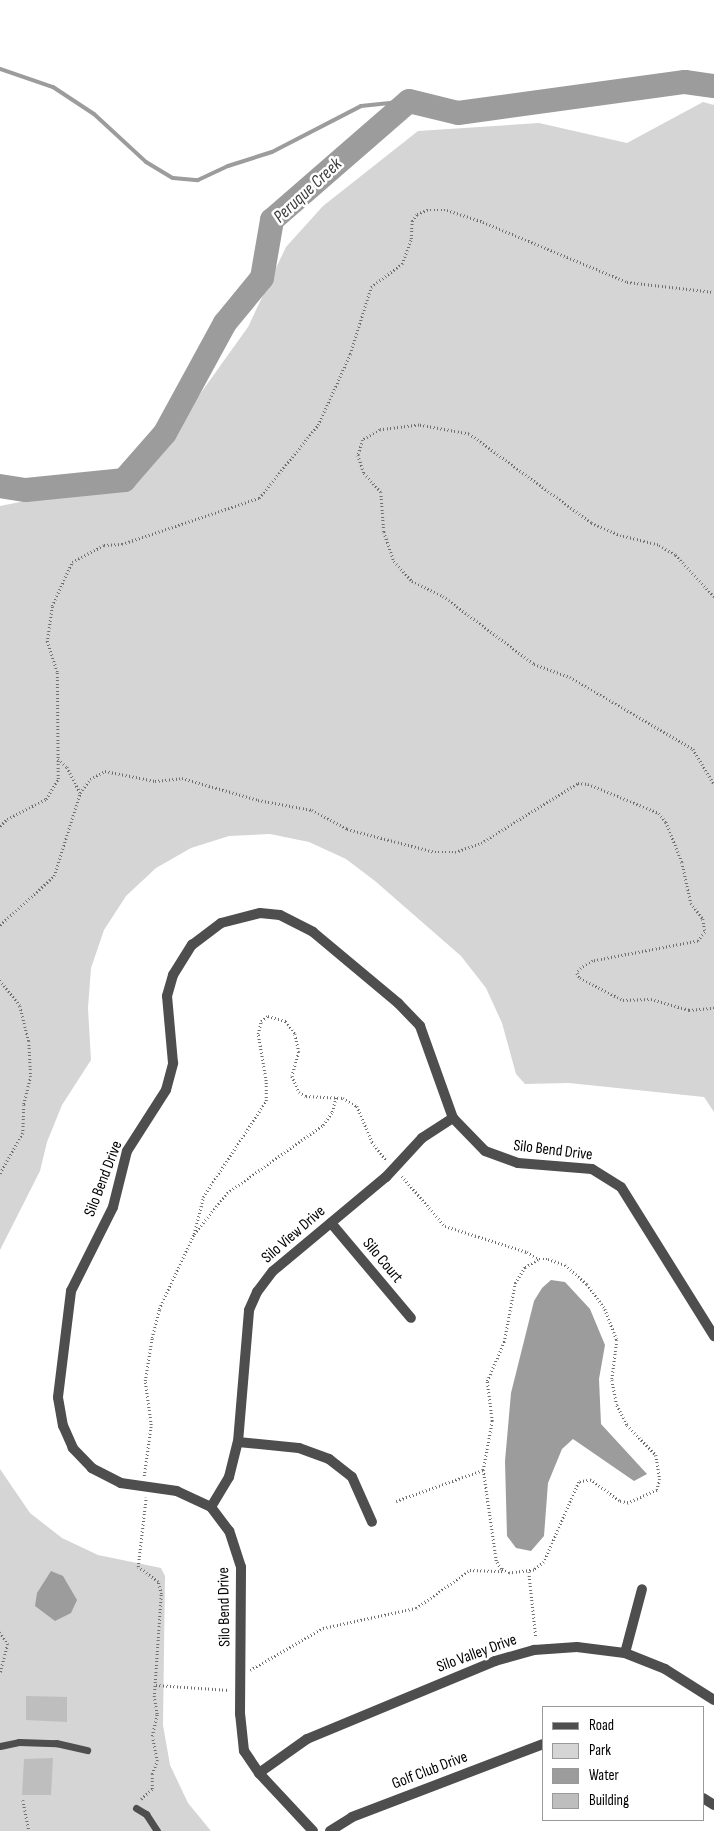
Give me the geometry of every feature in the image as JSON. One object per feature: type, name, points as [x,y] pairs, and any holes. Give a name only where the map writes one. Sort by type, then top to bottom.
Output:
[{"type":"street","name":"Silo Bend Drive","points":[[313,1831],[259,1773],[244,1751],[240,1714],[241,1567],[229,1530],[211,1507],[177,1491],[121,1483],[92,1468],[73,1448],[63,1426],[58,1397],[71,1291],[113,1207],[128,1151],[161,1101],[170,1080],[173,1046],[167,996],[180,958],[205,932],[237,916],[260,913],[280,915],[298,922],[398,1003],[420,1026],[453,1118],[485,1151],[500,1159],[592,1169],[621,1187],[714,1336]]},
{"type":"street","name":"Silo View Drive","points":[[211,1507],[229,1477],[238,1442],[249,1310],[257,1292],[273,1271],[386,1177],[422,1138],[453,1118]]},
{"type":"street","name":"Silo Court","points":[[331,1224],[410,1318]]},
{"type":"street","points":[[238,1442],[299,1448],[329,1459],[352,1477],[372,1522]]},
{"type":"street","points":[[625,1653],[642,1589]]},
{"type":"street","name":"Silo Valley Drive","points":[[259,1773],[307,1739],[514,1654],[576,1647],[625,1653],[665,1669],[714,1700]]},
{"type":"street","name":"Golf Club Drive","points":[[330,1831],[352,1817],[542,1744]]},
{"type":"lane","points":[[0,1746],[19,1742],[56,1743],[88,1750]]},
{"type":"lane","points":[[136,1808],[146,1814],[157,1831]]},
{"type":"path","points":[[0,826],[7,819],[46,799],[58,779],[57,672],[47,642],[52,606],[72,562],[104,545],[122,544],[259,498],[318,425],[350,354],[371,287],[402,264],[411,238],[412,221],[418,214],[427,210],[447,210],[483,222],[627,282],[714,292]]},
{"type":"path","points":[[714,597],[675,555],[658,545],[591,523],[469,434],[418,425],[380,430],[363,440],[358,455],[364,473],[381,492],[384,532],[394,560],[412,581],[443,596],[534,664],[570,677],[693,748],[714,784]]},
{"type":"path","points":[[58,759],[67,767],[80,793]]},
{"type":"path","points":[[0,925],[54,876],[80,793],[90,778],[105,771],[155,780],[182,778],[258,800],[312,810],[347,829],[435,852],[455,852],[481,843],[578,783],[588,784],[659,813],[666,822],[682,862],[691,903],[703,918],[705,932],[698,941],[593,961],[581,968],[578,973],[580,978],[623,1000],[651,999],[689,1010],[714,1008]]},
{"type":"path","points":[[0,980],[20,1006],[30,1041],[31,1076],[24,1104],[23,1133],[0,1174]]},
{"type":"path","points":[[143,1479],[151,1426],[145,1381],[159,1309],[194,1234],[203,1197],[266,1101],[266,1081],[258,1034],[265,1018],[279,1018],[295,1034],[299,1052],[292,1076],[299,1092],[306,1096],[336,1097],[357,1106],[374,1146],[388,1162]]},
{"type":"path","points":[[194,1234],[228,1193],[323,1125],[332,1112],[336,1097]]},
{"type":"path","points":[[400,1175],[445,1226],[527,1252],[539,1260]]},
{"type":"path","points":[[249,1671],[323,1628],[386,1617],[423,1606],[470,1570],[529,1572],[539,1567],[548,1556],[579,1482],[591,1480],[619,1502],[628,1503],[657,1490],[660,1471],[656,1455],[627,1425],[617,1405],[612,1380],[617,1340],[605,1308],[587,1284],[565,1265],[556,1260],[539,1260],[525,1267],[515,1284],[504,1342],[488,1375],[486,1386],[492,1421],[483,1470],[496,1560],[504,1571]]},
{"type":"path","points":[[396,1501],[483,1470]]},
{"type":"path","points":[[140,1799],[152,1788],[152,1774],[157,1761],[152,1736],[158,1714],[154,1696],[161,1589],[138,1567],[146,1495]]},
{"type":"path","points":[[529,1572],[536,1638]]},
{"type":"path","points":[[0,1632],[8,1644],[0,1674]]},
{"type":"path","points":[[156,1685],[232,1690]]},
{"type":"path","points":[[23,1800],[29,1831]]},
{"type":"green space","points":[[703,102],[714,105],[714,1112],[704,1097],[569,1083],[525,1084],[516,1074],[502,1023],[486,988],[461,956],[375,881],[346,859],[309,842],[270,834],[229,836],[191,848],[156,868],[126,896],[104,930],[91,968],[88,1008],[91,1060],[62,1105],[47,1142],[40,1171],[0,1250],[0,506],[90,488],[126,491],[160,450],[248,327],[286,247],[323,206],[418,131],[539,123],[627,143]]},
{"type":"green space","points":[[0,1469],[30,1513],[62,1538],[98,1555],[161,1568],[165,1576],[163,1725],[170,1765],[188,1803],[211,1831],[0,1831]]},
{"type":"water","points":[[551,1280],[565,1282],[590,1309],[605,1345],[599,1379],[601,1424],[647,1474],[634,1481],[573,1439],[562,1449],[548,1483],[544,1536],[531,1551],[516,1548],[507,1536],[505,1461],[511,1393],[534,1301],[542,1288]]},
{"type":"water","points":[[51,1571],[63,1576],[77,1600],[71,1613],[55,1621],[35,1606],[37,1593]]},
{"type":"building","points":[[26,1696],[67,1697],[67,1722],[26,1720]]},
{"type":"building","points":[[53,1758],[51,1795],[22,1795],[24,1759]]},
{"type":"waterway","points":[[0,69],[53,87],[94,114],[146,162],[173,178],[198,180],[228,166],[272,152],[361,106],[409,101]]},
{"type":"waterway","name":"Peruque Creek","points":[[0,486],[26,490],[124,480],[165,433],[225,323],[262,278],[272,220],[409,101],[458,113],[685,82],[714,86]]}]
